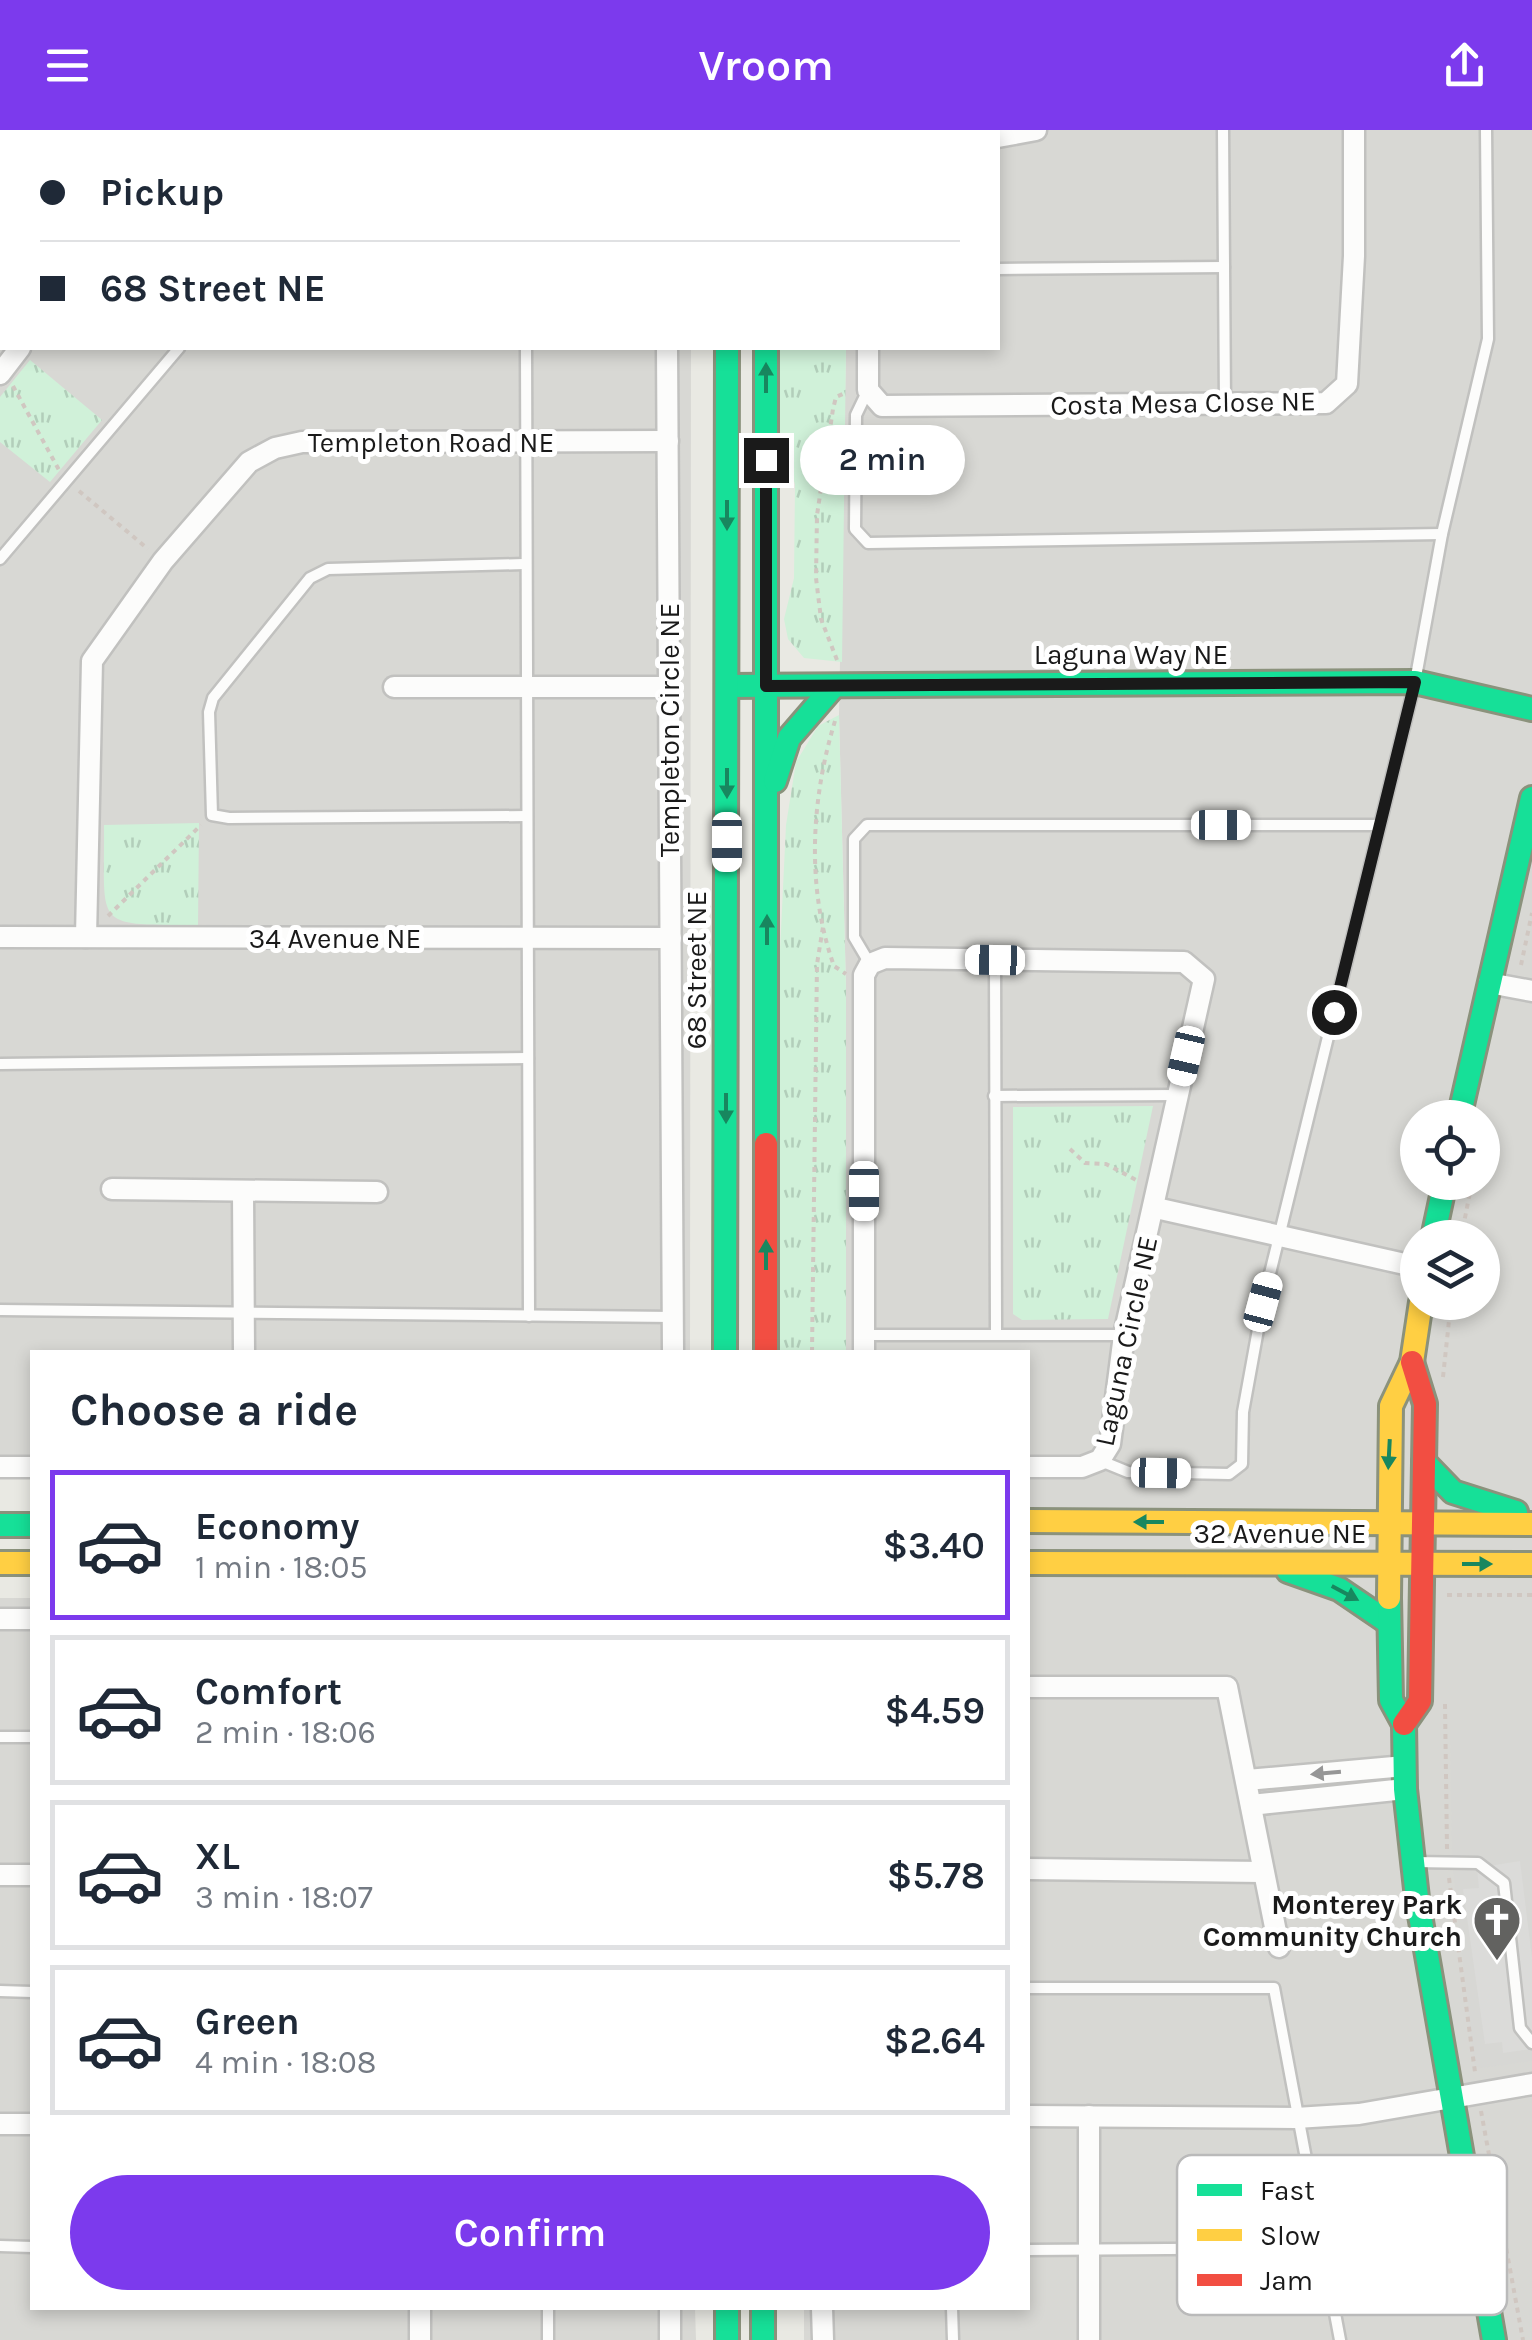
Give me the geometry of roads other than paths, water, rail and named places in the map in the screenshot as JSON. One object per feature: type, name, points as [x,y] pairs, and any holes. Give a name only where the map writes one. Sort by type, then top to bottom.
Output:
[{"type":"street","points":[[1003,135],[1036,130]]},
{"type":"street","name":"Costa Mesa Close NE","points":[[868,390],[882,406],[1326,403],[1347,384],[1354,256],[1354,130]]},
{"type":"street","points":[[2,371],[18,350]]},
{"type":"street","name":"Templeton Circle NE","points":[[667,350],[672,1350]]},
{"type":"street","name":"68 Street NE","points":[[725,1350],[727,350]]},
{"type":"street","points":[[766,350],[766,1350]]},
{"type":"street","points":[[868,350],[868,390]]},
{"type":"street","name":"Templeton Road NE","points":[[86,938],[92,660],[163,561],[249,462],[275,448],[323,440],[668,440]]},
{"type":"street","points":[[767,807],[788,738],[836,676]]},
{"type":"street","name":"Laguna Way NE","points":[[727,686],[766,686],[836,676],[1415,682],[1532,709]]},
{"type":"street","points":[[394,688],[669,687]]},
{"type":"street","points":[[1464,1100],[1532,798]]},
{"type":"street","name":"34 Avenue NE","points":[[0,937],[671,938]]},
{"type":"street","name":"Laguna Circle NE","points":[[867,970],[885,958],[1184,962],[1204,980],[1158,1198],[1124,1335],[1110,1444],[1100,1460],[1082,1467],[1030,1467]]},
{"type":"street","points":[[864,1344],[867,970]]},
{"type":"street","points":[[1489,984],[1532,991]]},
{"type":"street","points":[[112,1189],[376,1192]]},
{"type":"street","points":[[243,1192],[244,1350]]},
{"type":"street","name":"Laguna Circle NE","points":[[1158,1198],[1280,1237],[1400,1263]]},
{"type":"street","points":[[1418,1320],[1412,1362],[1392,1406],[1388,1524],[1391,1700],[1404,1724],[1413,1862],[1460,2155]]},
{"type":"street","points":[[1404,1724],[1420,1700],[1426,1404],[1412,1362]]},
{"type":"street","points":[[1424,1462],[1453,1492],[1482,1505],[1532,1516]]},
{"type":"street","points":[[0,1467],[30,1467]]},
{"type":"street","name":"32 Avenue NE","points":[[1030,1521],[1532,1524]]},
{"type":"street","points":[[0,1525],[30,1525]]},
{"type":"street","points":[[1227,1562],[1320,1580],[1389,1623]]},
{"type":"street","points":[[0,1564],[30,1563]]},
{"type":"street","name":"32 Avenue NE","points":[[1030,1563],[1532,1564]]},
{"type":"street","points":[[0,1619],[30,1619]]},
{"type":"street","points":[[1030,1687],[1228,1687],[1278,1947]]},
{"type":"street","points":[[1247,1780],[1405,1778]]},
{"type":"street","points":[[1251,1805],[1405,1778]]},
{"type":"street","points":[[1030,1869],[1261,1872]]},
{"type":"street","points":[[0,1875],[30,1875]]},
{"type":"street","points":[[1030,2116],[1296,2118],[1478,2095],[1532,2084]]},
{"type":"street","points":[[1089,2116],[1089,2340]]},
{"type":"street","points":[[0,2124],[30,2124]]},
{"type":"street","points":[[420,2310],[420,2340]]},
{"type":"street","points":[[670,2310],[670,2340]]},
{"type":"street","points":[[727,2310],[727,2340]]},
{"type":"street","points":[[763,2310],[763,2340]]},
{"type":"street","points":[[822,2310],[823,2340]]},
{"type":"street","points":[[1489,2315],[1494,2340]]},
{"type":"lane","points":[[1223,130],[1225,404]]},
{"type":"lane","points":[[1100,1460],[1128,1472],[1229,1474],[1242,1464],[1248,1376],[1415,682],[1442,534],[1488,339],[1486,130]]},
{"type":"lane","points":[[1000,269],[1224,267]]},
{"type":"lane","points":[[0,559],[177,350]]},
{"type":"lane","points":[[526,350],[529,1316]]},
{"type":"lane","points":[[868,390],[856,414],[855,529],[868,543],[1442,534]]},
{"type":"lane","points":[[524,564],[348,567],[310,578],[213,698],[209,712],[212,815],[526,816]]},
{"type":"lane","points":[[867,970],[854,937],[854,839],[867,825],[1378,825]]},
{"type":"lane","points":[[995,960],[996,1334]]},
{"type":"lane","points":[[0,1064],[528,1058]]},
{"type":"lane","points":[[994,1096],[1177,1094]]},
{"type":"lane","points":[[0,1310],[673,1317]]},
{"type":"lane","points":[[864,1344],[996,1334],[1124,1335]]},
{"type":"lane","points":[[0,1737],[30,1737]]},
{"type":"lane","points":[[1413,1862],[1478,1863],[1504,1883],[1520,2028],[1532,2043]]},
{"type":"lane","points":[[1030,1988],[1274,1988],[1303,2155]]},
{"type":"lane","points":[[0,1992],[30,1992]]},
{"type":"lane","points":[[0,2246],[30,2247]]},
{"type":"lane","points":[[1030,2250],[1177,2249]]},
{"type":"lane","points":[[548,2310],[548,2340]]},
{"type":"lane","points":[[952,2310],[953,2340]]},
{"type":"lane","points":[[1335,2315],[1340,2340]]},
{"type":"place","name":"Monterey Park Community Church","points":[[1497,1962]]}]
